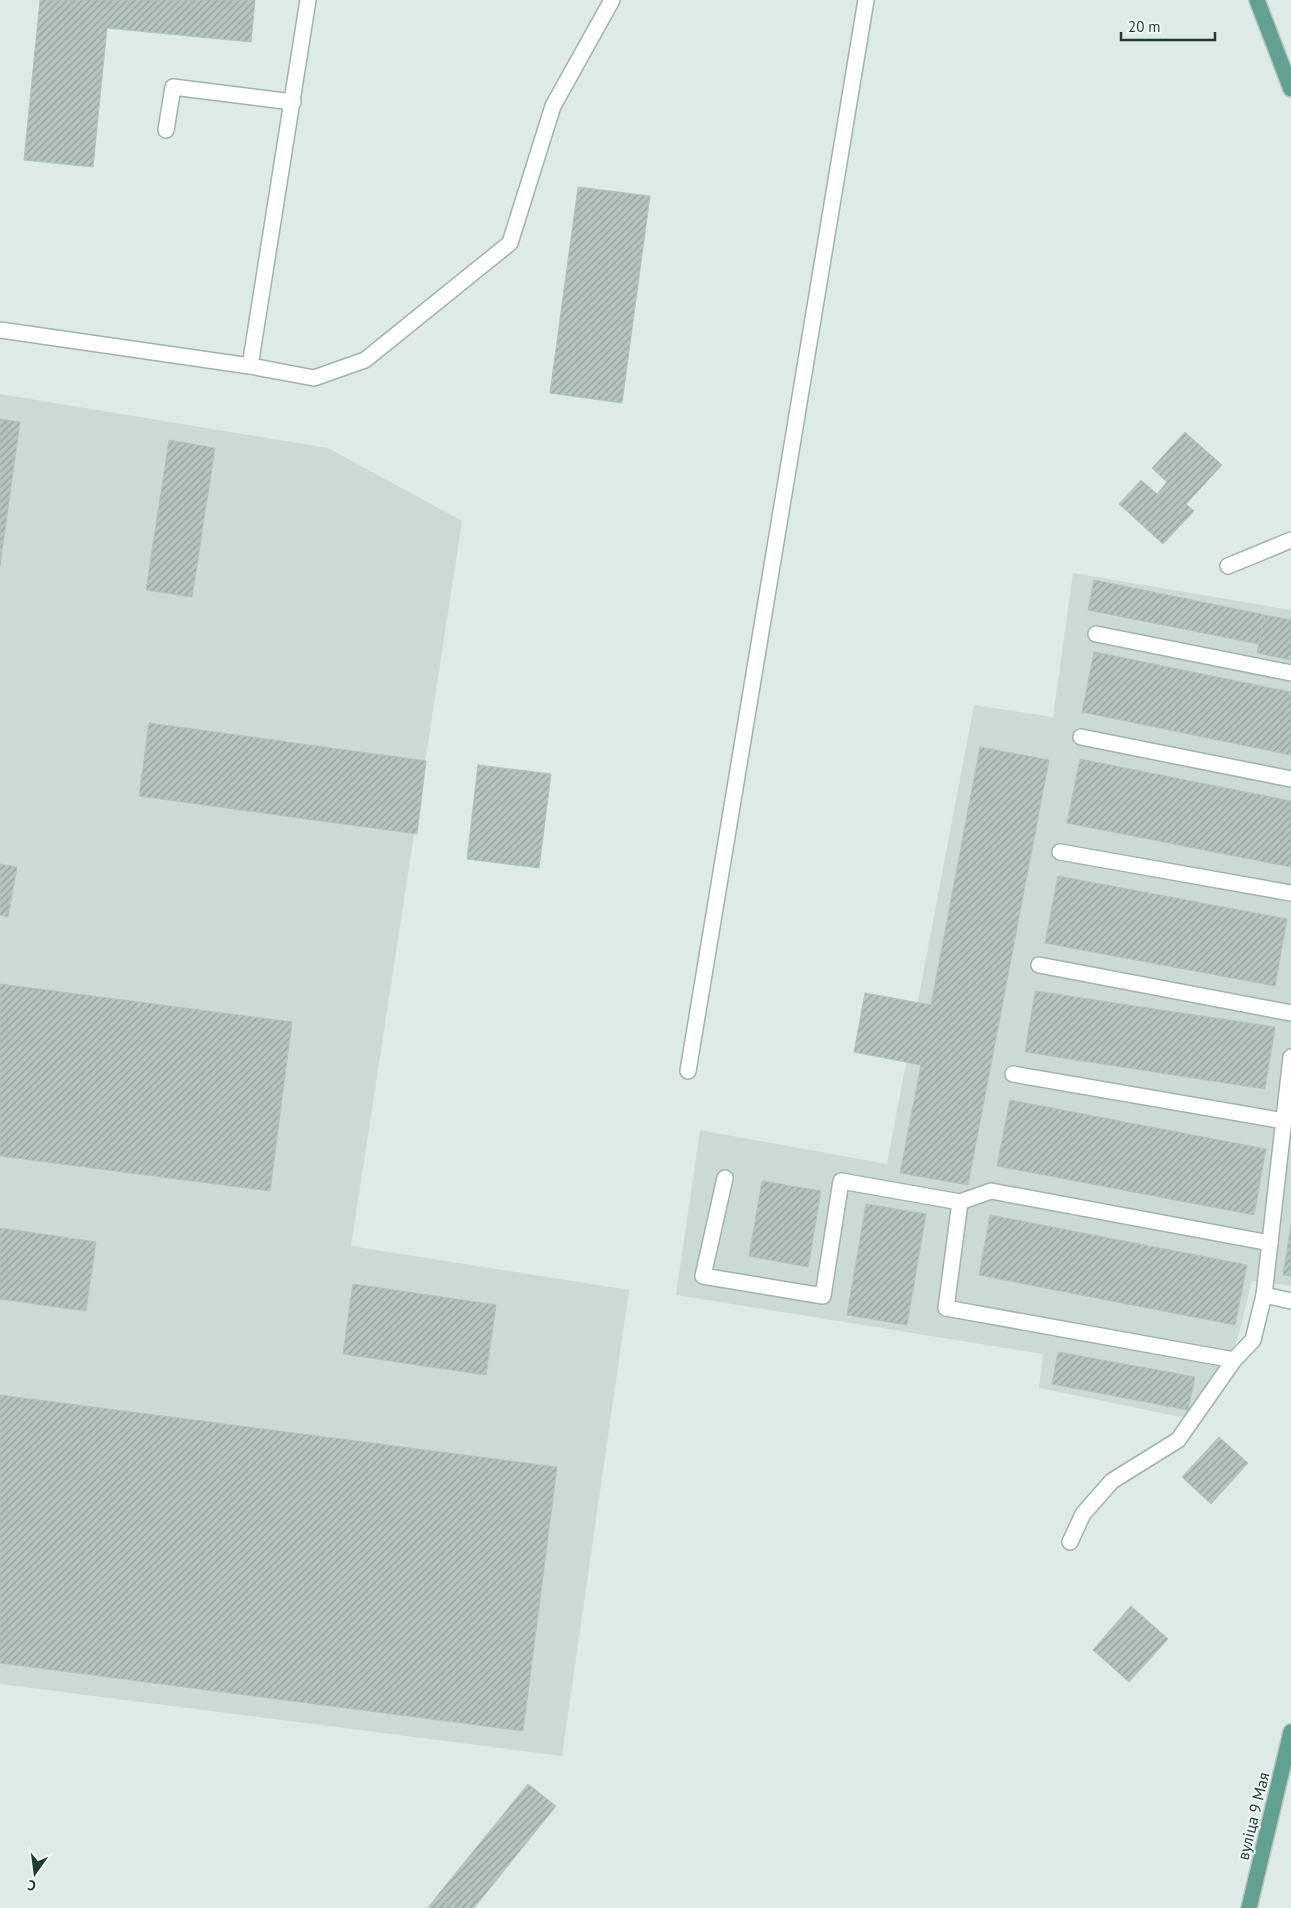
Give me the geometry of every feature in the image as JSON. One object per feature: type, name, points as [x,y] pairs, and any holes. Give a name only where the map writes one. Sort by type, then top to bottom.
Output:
[{"type":"main road","points":[[1257,0],[1291,89]]},
{"type":"main road","name":"вуліца 9 Мая","points":[[1249,1908],[1291,1732]]},
{"type":"lane","points":[[250,366],[308,0]]},
{"type":"lane","points":[[0,330],[250,366],[314,378],[365,360],[510,243],[553,106],[612,0]]},
{"type":"lane","points":[[688,1071],[866,0]]},
{"type":"lane","points":[[166,130],[173,87],[293,102]]},
{"type":"lane","points":[[1228,566],[1291,540]]},
{"type":"lane","points":[[1096,634],[1291,673]]},
{"type":"lane","points":[[1081,737],[1291,778]]},
{"type":"lane","points":[[1060,852],[1291,893]]},
{"type":"lane","points":[[1039,965],[1291,1013]]},
{"type":"lane","points":[[1070,1542],[1083,1514],[1112,1481],[1178,1440],[1234,1360],[1253,1340],[1264,1295],[1291,1057]]},
{"type":"lane","points":[[1014,1074],[1284,1121]]},
{"type":"lane","points":[[725,1178],[703,1276],[823,1296],[841,1181],[960,1202],[991,1191],[1270,1243]]},
{"type":"lane","points":[[960,1202],[946,1308],[1234,1360]]},
{"type":"lane","points":[[1264,1295],[1291,1301]]},
{"type":"shaded area","points":[[0,394],[328,448],[462,521],[351,1246],[629,1290],[562,1756],[0,1684]]},
{"type":"shaded area","points":[[1073,573],[1291,610],[1291,1286],[1252,1281],[1237,1341],[1186,1418],[1039,1388],[1043,1354],[676,1295],[700,1130],[887,1164],[974,705],[1053,717]]},
{"type":"building","points":[[40,0],[255,0],[251,42],[107,28],[93,167],[24,160]]},
{"type":"building","points":[[578,187],[650,196],[622,403],[550,393]]},
{"type":"building","points":[[0,419],[20,422],[0,566]]},
{"type":"building","points":[[1185,432],[1222,465],[1186,504],[1194,511],[1163,544],[1119,504],[1141,480],[1157,494],[1167,482],[1152,468]]},
{"type":"building","points":[[169,440],[215,448],[192,597],[146,590]]},
{"type":"building","points":[[1094,580],[1265,615],[1259,644],[1088,610]]},
{"type":"building","points":[[1265,615],[1291,620],[1291,660],[1257,653]]},
{"type":"building","points":[[1094,652],[1291,692],[1291,755],[1082,712]]},
{"type":"building","points":[[149,723],[426,761],[417,834],[139,796]]},
{"type":"building","points":[[980,747],[1049,760],[968,1185],[900,1173],[921,1065],[854,1052],[865,993],[931,1005]]},
{"type":"building","points":[[1080,759],[1291,801],[1291,867],[1067,823]]},
{"type":"building","points":[[478,765],[551,774],[539,868],[467,859]]},
{"type":"building","points":[[0,864],[17,867],[8,917],[0,915]]},
{"type":"building","points":[[1058,876],[1287,919],[1275,986],[1045,943]]},
{"type":"building","points":[[0,984],[292,1022],[270,1191],[0,1156]]},
{"type":"building","points":[[1035,991],[1275,1027],[1265,1089],[1025,1052]]},
{"type":"building","points":[[1010,1100],[1266,1149],[1254,1215],[997,1166]]},
{"type":"building","points":[[762,1181],[821,1191],[808,1267],[749,1256]]},
{"type":"building","points":[[866,1204],[926,1214],[907,1325],[847,1315]]},
{"type":"building","points":[[990,1215],[1247,1265],[1235,1325],[979,1275]]},
{"type":"building","points":[[1291,1225],[1291,1276],[1283,1275]]},
{"type":"building","points":[[0,1228],[96,1242],[86,1311],[0,1299]]},
{"type":"building","points":[[353,1284],[496,1305],[486,1375],[343,1354]]},
{"type":"building","points":[[1058,1352],[1195,1377],[1188,1410],[1052,1384]]},
{"type":"building","points":[[0,1395],[557,1467],[523,1731],[0,1663]]},
{"type":"building","points":[[1219,1437],[1248,1463],[1211,1504],[1182,1477]]},
{"type":"building","points":[[1131,1606],[1168,1639],[1129,1682],[1093,1650]]},
{"type":"building","points":[[528,1784],[556,1806],[474,1908],[453,1908],[437,1896]]},
{"type":"building","points":[[437,1896],[453,1908],[428,1908]]}]
